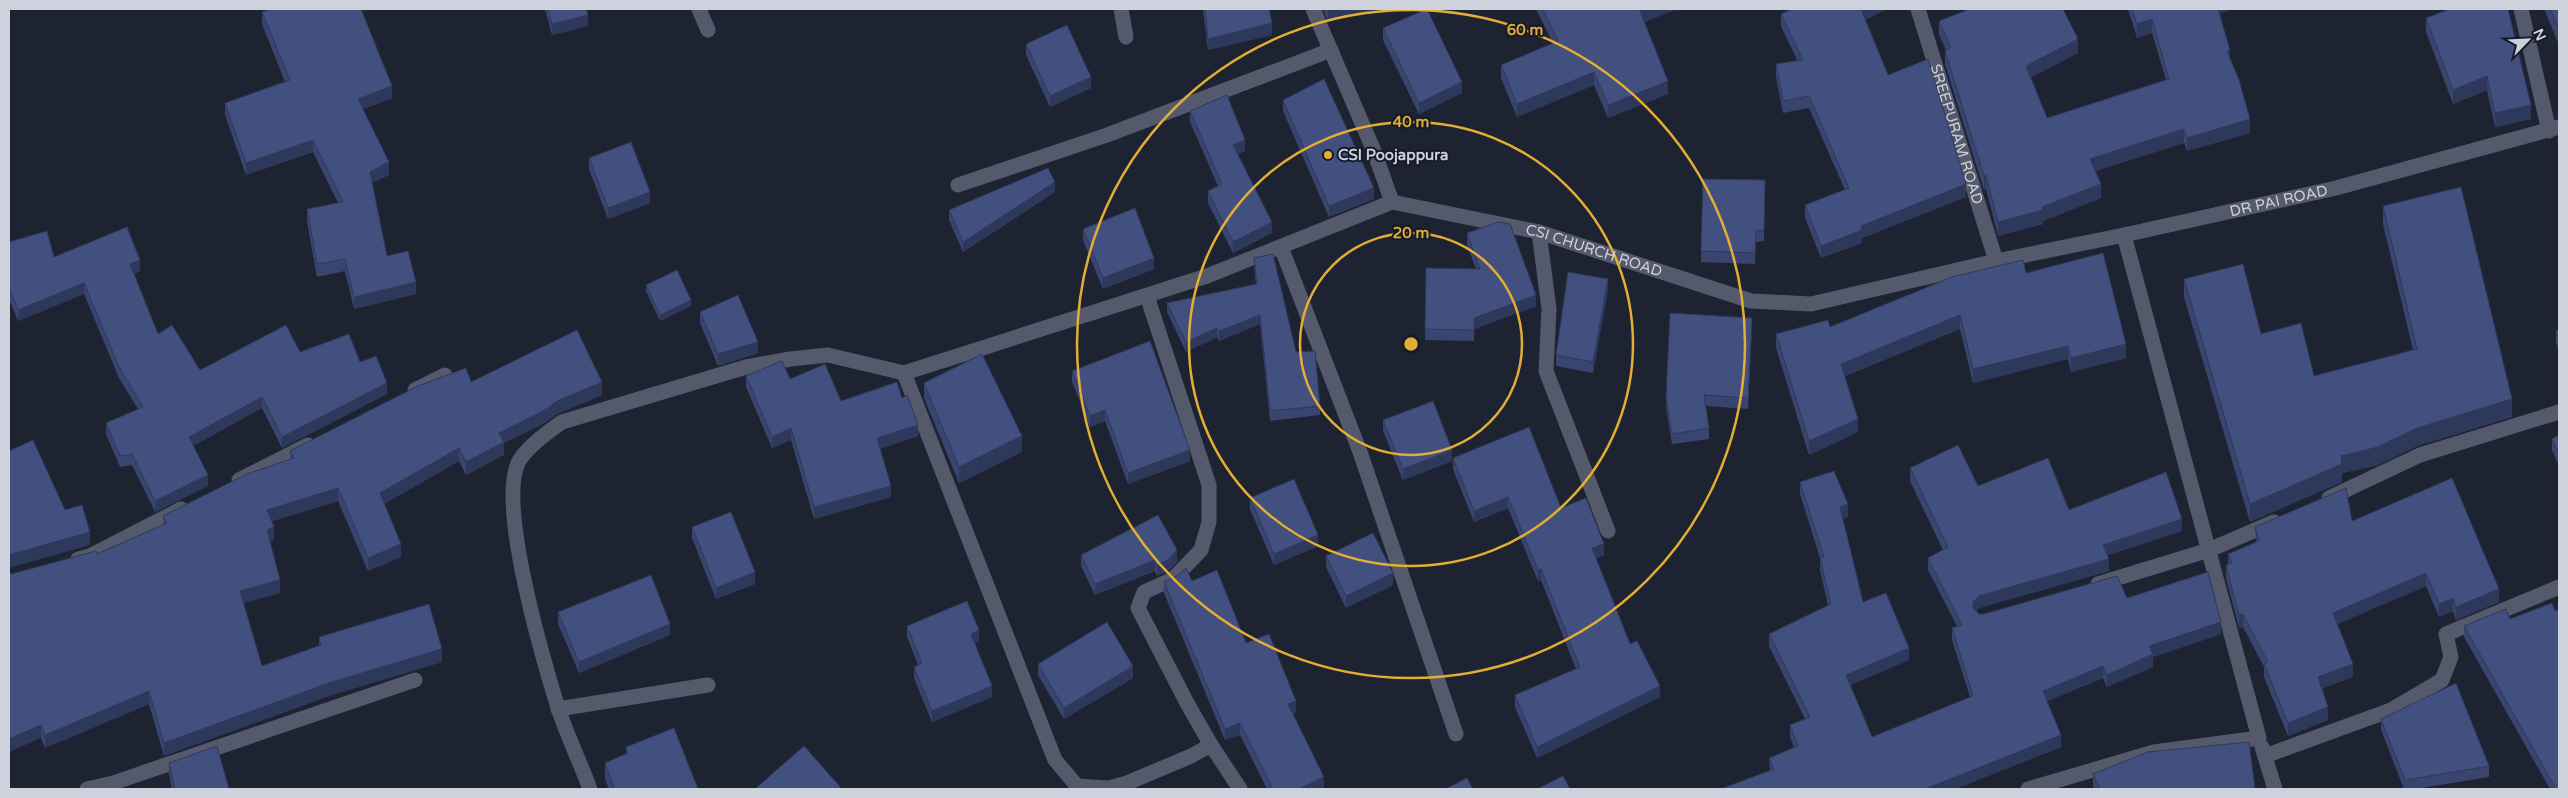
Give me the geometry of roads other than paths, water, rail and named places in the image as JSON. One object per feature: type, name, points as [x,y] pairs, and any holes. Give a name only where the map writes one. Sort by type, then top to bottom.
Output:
[{"type":"street","points":[[699,9],[708,30]]},
{"type":"street","points":[[1121,9],[1126,37]]},
{"type":"street","points":[[590,789],[558,709],[520,561],[512,492],[518,463],[542,437],[562,422],[641,397],[746,367],[790,359],[828,355],[904,373],[1208,276],[1392,202],[1374,151],[1314,9]]},
{"type":"street","name":"SREEPURAM ROAD","points":[[1918,9],[1996,261]]},
{"type":"street","points":[[2521,9],[2554,129]]},
{"type":"street","points":[[958,185],[1107,135],[1331,50]]},
{"type":"street","name":"DR PAI ROAD","points":[[1996,261],[2124,236],[2336,188],[2554,129]]},
{"type":"street","name":"CSI CHURCH ROAD","points":[[1392,202],[1539,232],[1751,301],[1811,304],[1996,261]]},
{"type":"street","points":[[1539,232],[1549,310],[1546,371],[1608,532]]},
{"type":"street","points":[[2124,236],[2259,738],[2275,789]]},
{"type":"street","points":[[1281,247],[1360,452],[1456,734]]},
{"type":"street","points":[[1147,296],[1209,486],[1209,522],[1201,550],[1173,579],[1144,592],[1138,608],[1186,703],[1240,789]]},
{"type":"street","points":[[904,373],[1055,760],[1077,786],[1109,788],[1141,777],[1212,745]]},
{"type":"street","points":[[400,397],[445,375]]},
{"type":"street","points":[[2314,504],[2420,455],[2559,412]]},
{"type":"street","points":[[223,488],[320,438]]},
{"type":"street","points":[[63,563],[90,556],[196,501]]},
{"type":"street","points":[[2081,589],[2209,550],[2288,516]]},
{"type":"street","points":[[2265,756],[2391,710],[2442,680],[2451,657],[2446,634],[2559,587]]},
{"type":"street","points":[[87,789],[113,783],[415,680]]},
{"type":"street","points":[[558,709],[708,685]]},
{"type":"street","points":[[2028,789],[2154,752],[2259,738]]},
{"type":"place","name":"CSI Poojappura","points":[[1328,155]]}]
